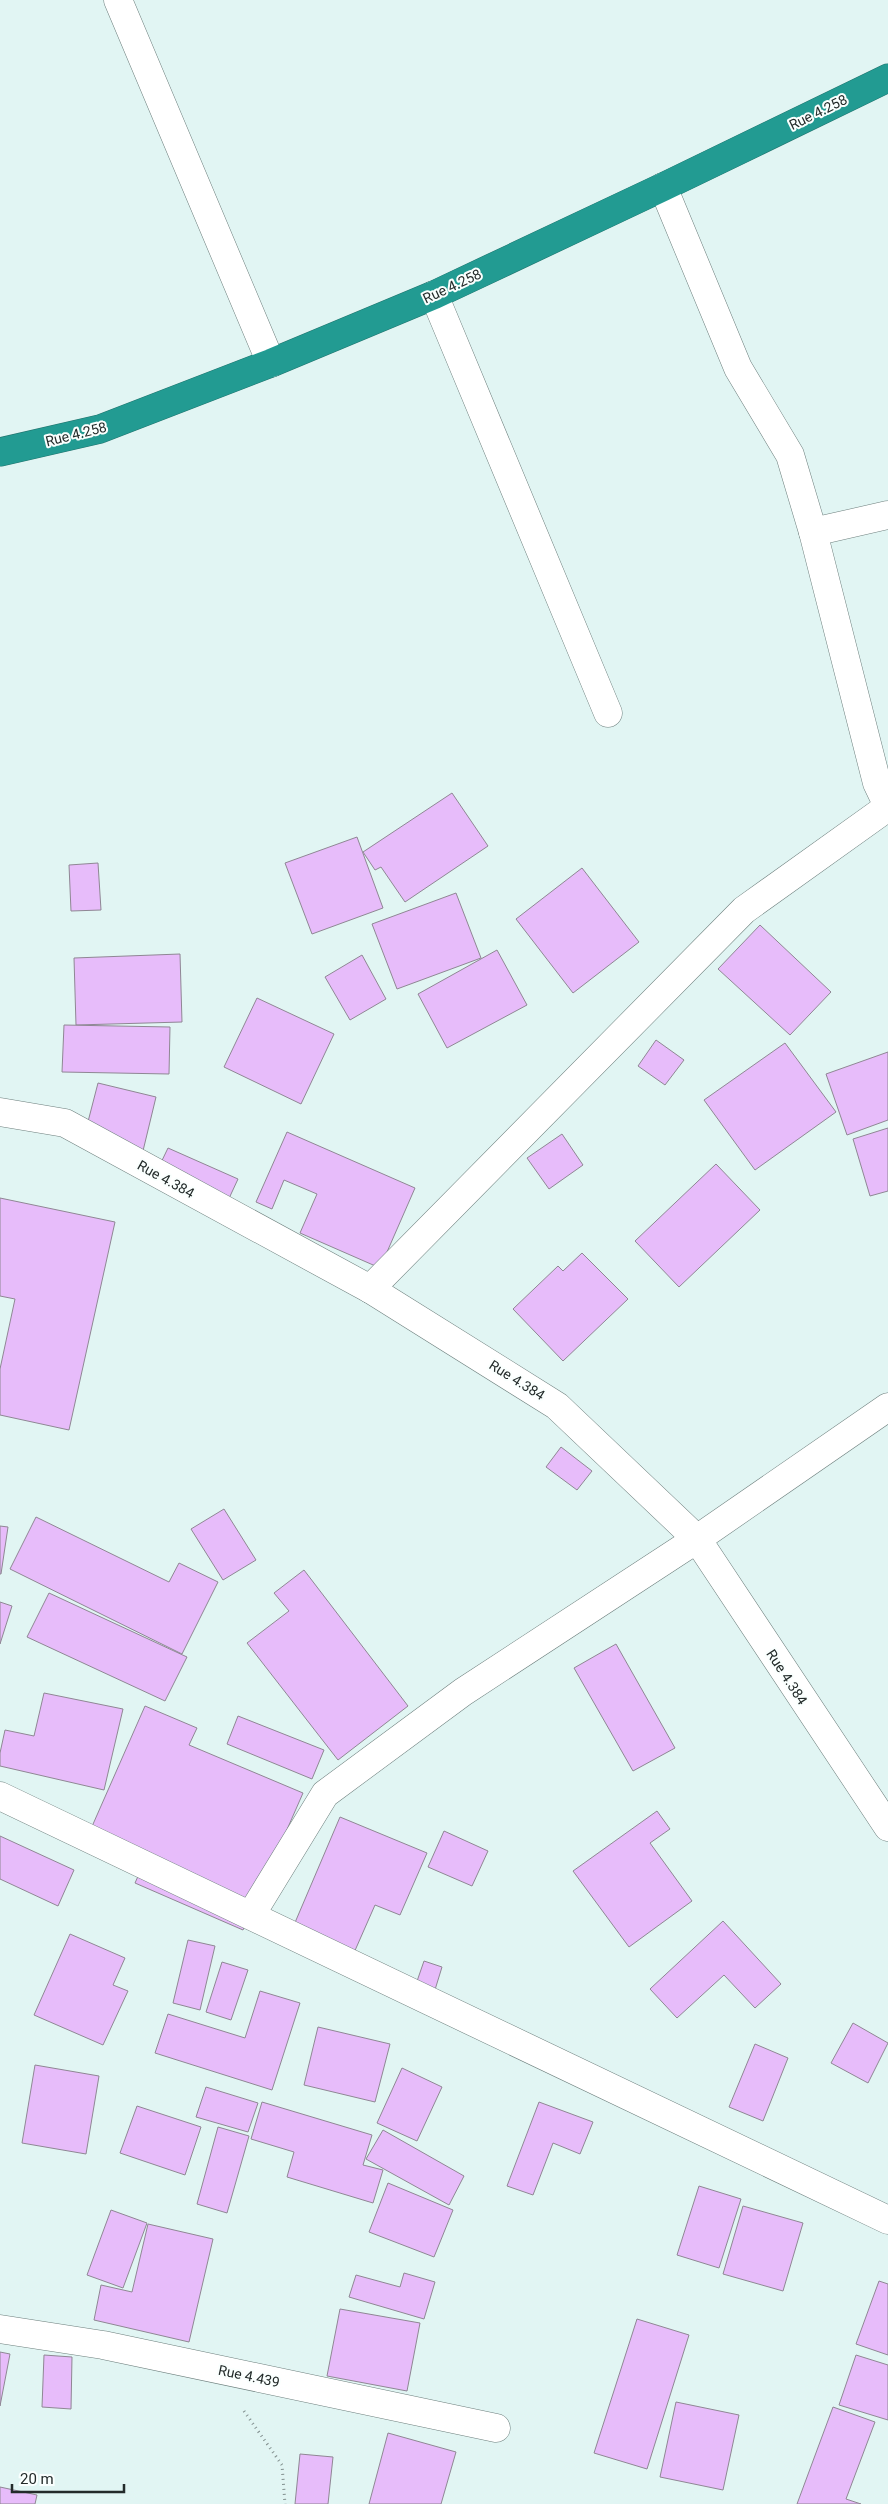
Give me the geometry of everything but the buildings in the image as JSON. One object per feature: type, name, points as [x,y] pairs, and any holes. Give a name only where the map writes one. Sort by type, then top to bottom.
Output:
[{"type":"highway","name":"Rue 4.258","points":[[0,452],[100,429],[271,363],[434,295],[664,188],[888,78]]},
{"type":"street","points":[[118,0],[271,363]]},
{"type":"street","points":[[370,1289],[744,910],[888,807],[877,783],[813,532],[790,455],[738,368],[664,188]]},
{"type":"street","points":[[434,295],[608,713]]},
{"type":"street","points":[[813,532],[888,515]]},
{"type":"street","name":"Rue 4.384","points":[[0,1112],[65,1123],[370,1289],[557,1406],[697,1539],[886,1821]]},
{"type":"street","points":[[251,1915],[325,1794],[463,1692],[697,1539],[888,1407]]},
{"type":"street","points":[[0,1796],[888,2220]]},
{"type":"street","name":"Rue 4.439","points":[[0,2329],[103,2345],[496,2428]]},
{"type":"path","points":[[242,2407],[282,2465],[285,2504]]}]
